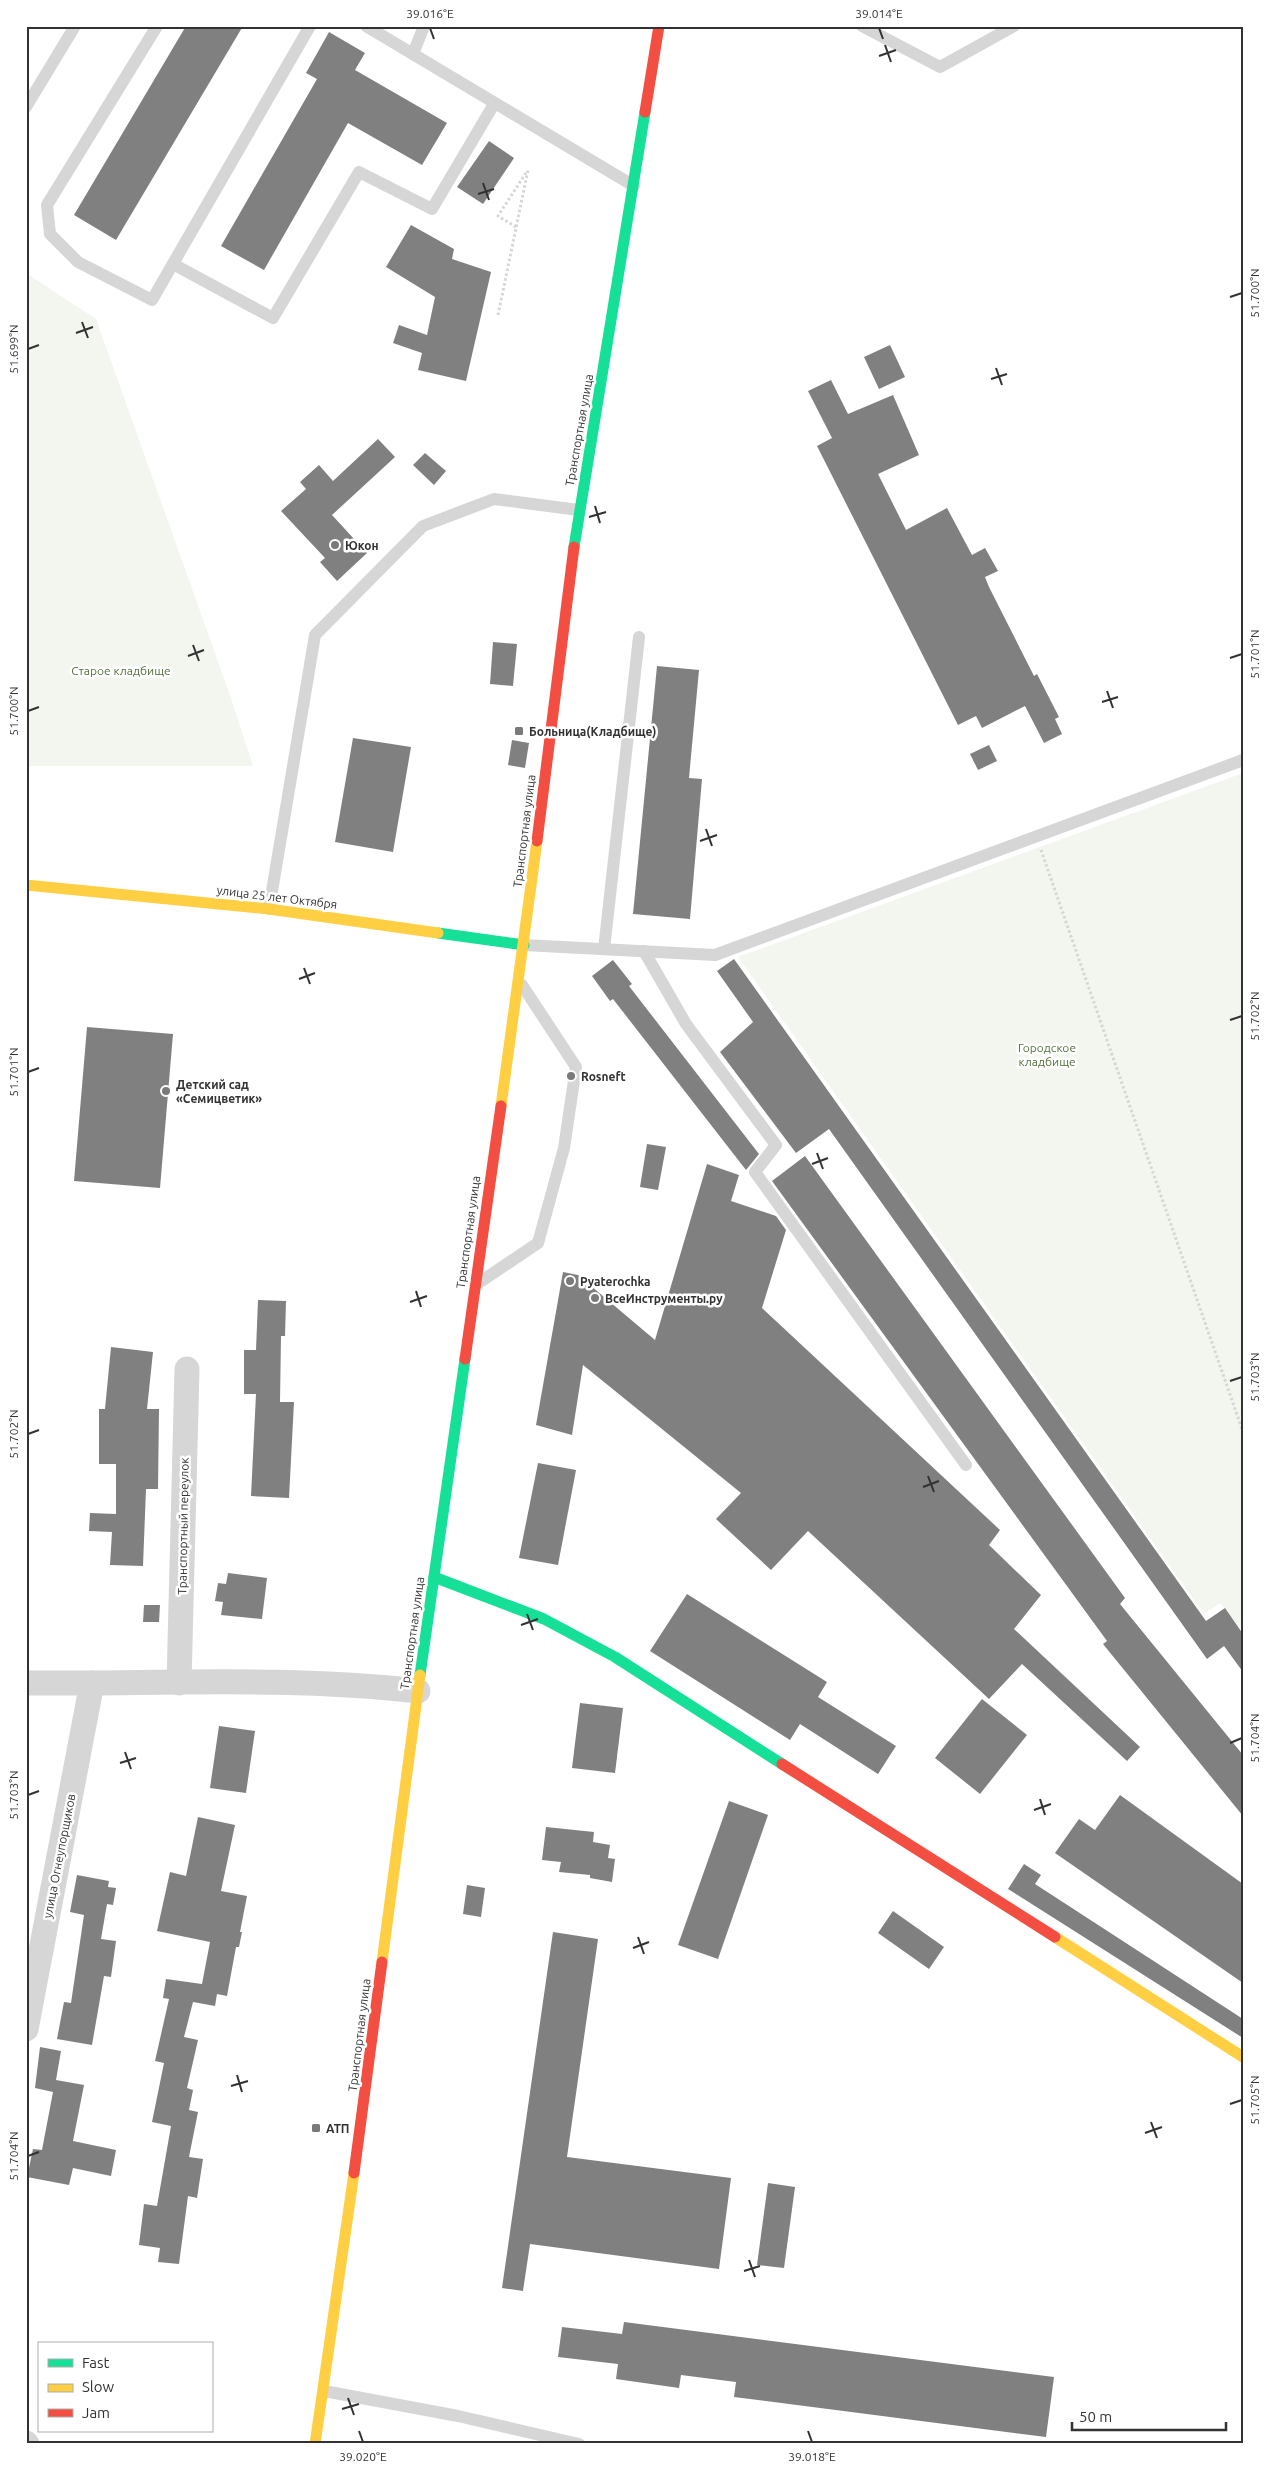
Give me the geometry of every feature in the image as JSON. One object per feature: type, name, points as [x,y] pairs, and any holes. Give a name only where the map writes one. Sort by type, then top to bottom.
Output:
[{"type":"main road","name":"Транспортная улица","points":[[315,2444],[324,2391],[418,1691],[517,979],[524,945],[579,510],[659,26]]},
{"type":"main road","name":"улица 25 лет Октября","points":[[26,885],[269,909],[524,945]]},
{"type":"main road","points":[[434,1577],[544,1619],[616,1657],[1243,2057]]},
{"type":"street","name":"Транспортный переулок","points":[[180,1683],[187,1369]]},
{"type":"street","points":[[26,1683],[261,1682],[385,1687],[418,1691]]},
{"type":"street","name":"улица Огнеупорщиков","points":[[26,2029],[92,1683]]},
{"type":"lane","points":[[26,107],[75,26]]},
{"type":"lane","points":[[157,26],[47,205],[50,234],[78,262],[152,300],[310,26]]},
{"type":"lane","points":[[366,26],[634,186]]},
{"type":"lane","points":[[414,54],[424,26]]},
{"type":"lane","points":[[869,28],[940,67],[1014,26]]},
{"type":"lane","points":[[173,264],[273,318],[359,172],[432,209],[494,104]]},
{"type":"lane","points":[[269,909],[315,635],[423,526],[494,499],[579,510]]},
{"type":"lane","points":[[604,949],[638,637]]},
{"type":"lane","points":[[524,945],[715,955],[1243,760]]},
{"type":"lane","points":[[644,951],[686,1024],[776,1145],[755,1172],[966,1465]]},
{"type":"lane","points":[[475,1285],[538,1243],[564,1148],[576,1067],[517,979]]},
{"type":"lane","points":[[324,2391],[458,2416],[579,2444]]},
{"type":"path","points":[[498,315],[516,228],[524,189],[528,170],[498,216],[516,228]]},
{"type":"path","points":[[1036,836],[1243,1432]]},
{"type":"green space","name":"Старое кладбище","points":[[26,273],[96,319],[231,698],[253,766],[26,766]]},
{"type":"green space","name":"Городское кладбище","points":[[1243,773],[1243,1632],[1220,1603],[1204,1614],[738,957]]},
{"type":"building","points":[[186,26],[243,26],[116,240],[74,215]]},
{"type":"building","points":[[329,32],[365,53],[355,70],[447,123],[422,165],[348,123],[264,270],[221,246],[317,79],[306,73]]},
{"type":"building","points":[[489,141],[514,158],[483,204],[457,187]]},
{"type":"building","points":[[411,225],[454,249],[452,259],[491,272],[466,381],[418,370],[422,353],[393,343],[399,325],[427,335],[435,297],[386,267]]},
{"type":"building","points":[[890,345],[905,377],[879,389],[864,357]]},
{"type":"building","points":[[831,380],[848,414],[893,395],[919,455],[878,474],[906,530],[947,508],[972,555],[985,548],[998,571],[985,577],[989,587],[1034,676],[1037,674],[1059,717],[1055,719],[1062,734],[1044,743],[1025,706],[982,728],[976,716],[958,725],[817,446],[832,438],[808,391]]},
{"type":"building","points":[[378,439],[395,457],[332,515],[367,553],[337,581],[320,562],[325,558],[281,511],[306,489],[300,482],[319,465],[333,481]]},
{"type":"building","points":[[425,453],[446,471],[434,485],[413,465]]},
{"type":"building","points":[[493,642],[517,644],[513,686],[490,684]]},
{"type":"building","points":[[657,666],[699,670],[689,778],[702,779],[690,919],[633,914]]},
{"type":"building","points":[[353,738],[411,747],[393,852],[335,842]]},
{"type":"building","points":[[512,740],[529,743],[525,768],[508,765]]},
{"type":"building","points":[[989,745],[997,761],[978,770],[970,754]]},
{"type":"building","points":[[734,959],[1206,1621],[1225,1608],[1243,1634],[1243,1672],[1224,1646],[1207,1659],[829,1129],[796,1153],[720,1052],[753,1022],[717,971]]},
{"type":"building","points":[[613,960],[632,984],[629,986],[759,1154],[746,1170],[613,999],[610,1001],[592,976]]},
{"type":"building","points":[[87,1027],[173,1034],[160,1188],[74,1181]]},
{"type":"building","points":[[647,1144],[666,1147],[658,1190],[640,1187]]},
{"type":"building","points":[[805,1156],[1125,1598],[1120,1604],[1243,1755],[1243,1816],[1103,1644],[1107,1641],[772,1181]]},
{"type":"building","points":[[707,1164],[739,1175],[731,1201],[776,1216],[786,1230],[762,1308],[1000,1530],[989,1545],[1041,1595],[1014,1629],[1140,1747],[1127,1761],[1022,1664],[989,1699],[808,1531],[771,1570],[716,1519],[741,1493],[583,1365],[572,1435],[536,1425],[563,1272],[578,1275],[655,1340]]},
{"type":"building","points":[[258,1300],[286,1301],[285,1336],[281,1336],[280,1402],[294,1402],[289,1498],[251,1496],[256,1394],[244,1394],[244,1350],[256,1350]]},
{"type":"building","points":[[111,1347],[153,1352],[147,1409],[159,1409],[158,1489],[146,1489],[143,1566],[110,1565],[112,1532],[89,1531],[90,1513],[116,1514],[116,1464],[99,1464],[99,1409],[105,1409]]},
{"type":"building","points":[[538,1463],[576,1470],[558,1565],[519,1558]]},
{"type":"building","points":[[228,1573],[267,1578],[262,1619],[221,1615],[223,1602],[215,1601],[218,1583],[226,1584]]},
{"type":"building","points":[[687,1594],[827,1682],[818,1697],[896,1746],[878,1774],[800,1724],[790,1740],[650,1651]]},
{"type":"building","points":[[144,1605],[160,1605],[159,1622],[143,1622]]},
{"type":"building","points":[[982,1699],[1027,1735],[980,1794],[935,1758]]},
{"type":"building","points":[[580,1703],[623,1708],[615,1773],[572,1768]]},
{"type":"building","points":[[219,1726],[255,1731],[246,1793],[210,1788]]},
{"type":"building","points":[[1120,1795],[1243,1884],[1243,1983],[1055,1853],[1079,1819],[1095,1830]]},
{"type":"building","points":[[729,1801],[768,1815],[718,1959],[678,1945]]},
{"type":"building","points":[[198,1817],[235,1825],[221,1891],[247,1896],[239,1947],[236,1947],[227,1996],[217,1994],[215,2006],[193,2002],[184,2037],[198,2040],[187,2088],[193,2090],[189,2110],[198,2112],[189,2157],[203,2159],[197,2198],[188,2196],[179,2264],[158,2262],[160,2248],[139,2245],[144,2204],[157,2206],[171,2126],[152,2122],[164,2063],[155,2061],[169,1999],[163,1998],[166,1979],[202,1984],[210,1942],[157,1931],[170,1872],[186,1876]]},
{"type":"building","points":[[546,1827],[594,1832],[593,1842],[610,1845],[608,1858],[615,1859],[612,1882],[590,1878],[590,1875],[559,1872],[561,1862],[542,1860]]},
{"type":"building","points":[[1024,1864],[1041,1875],[1035,1884],[1243,2019],[1243,2038],[1008,1889]]},
{"type":"building","points":[[77,1875],[109,1881],[108,1887],[116,1888],[113,1905],[107,1904],[101,1939],[116,1941],[111,1977],[104,1976],[92,2045],[57,2039],[64,2002],[71,2003],[84,1915],[70,1912]]},
{"type":"building","points":[[467,1885],[485,1888],[481,1917],[463,1914]]},
{"type":"building","points":[[893,1911],[944,1947],[929,1969],[878,1933]]},
{"type":"building","points":[[553,1932],[598,1939],[567,2157],[731,2178],[719,2269],[530,2244],[523,2291],[502,2288]]},
{"type":"building","points":[[40,2047],[61,2051],[56,2080],[84,2085],[73,2141],[116,2150],[111,2176],[73,2168],[69,2185],[27,2177],[33,2149],[42,2150],[53,2092],[35,2088]]},
{"type":"building","points":[[768,2183],[795,2187],[784,2268],[757,2265]]},
{"type":"building","points":[[624,2322],[1054,2377],[1046,2437],[734,2397],[736,2382],[681,2375],[679,2388],[616,2379],[618,2364],[558,2357],[562,2327],[622,2334]]},
{"type":"traffic: fast","points":[[574,547],[645,112]]},
{"type":"traffic: fast","points":[[438,933],[524,945]]},
{"type":"traffic: fast","points":[[420,1675],[465,1359]]},
{"type":"traffic: fast","points":[[434,1577],[544,1619],[615,1657],[782,1764]]},
{"type":"traffic: slow","points":[[501,1106],[537,841]]},
{"type":"traffic: slow","points":[[26,885],[269,909],[438,933]]},
{"type":"traffic: slow","points":[[382,1962],[420,1675]]},
{"type":"traffic: slow","points":[[1055,1937],[1243,2057]]},
{"type":"traffic: slow","points":[[315,2444],[354,2173]]},
{"type":"traffic: jam","points":[[645,112],[659,26]]},
{"type":"traffic: jam","points":[[537,841],[574,547]]},
{"type":"traffic: jam","points":[[465,1359],[501,1106]]},
{"type":"traffic: jam","points":[[782,1764],[1055,1937]]},
{"type":"traffic: jam","points":[[354,2173],[382,1962]]},
{"type":"place","name":"Юкон","points":[[335,545]]},
{"type":"place","name":"Больница(Кладбище)","points":[[519,731]]},
{"type":"place","name":"Rosneft","points":[[571,1076]]},
{"type":"place","name":"Детский сад «Семицветик»","points":[[166,1091]]},
{"type":"place","name":"Pyaterochka","points":[[570,1281]]},
{"type":"place","name":"ВсеИнструменты.ру","points":[[595,1298]]},
{"type":"place","name":"АТП","points":[[316,2128]]}]
